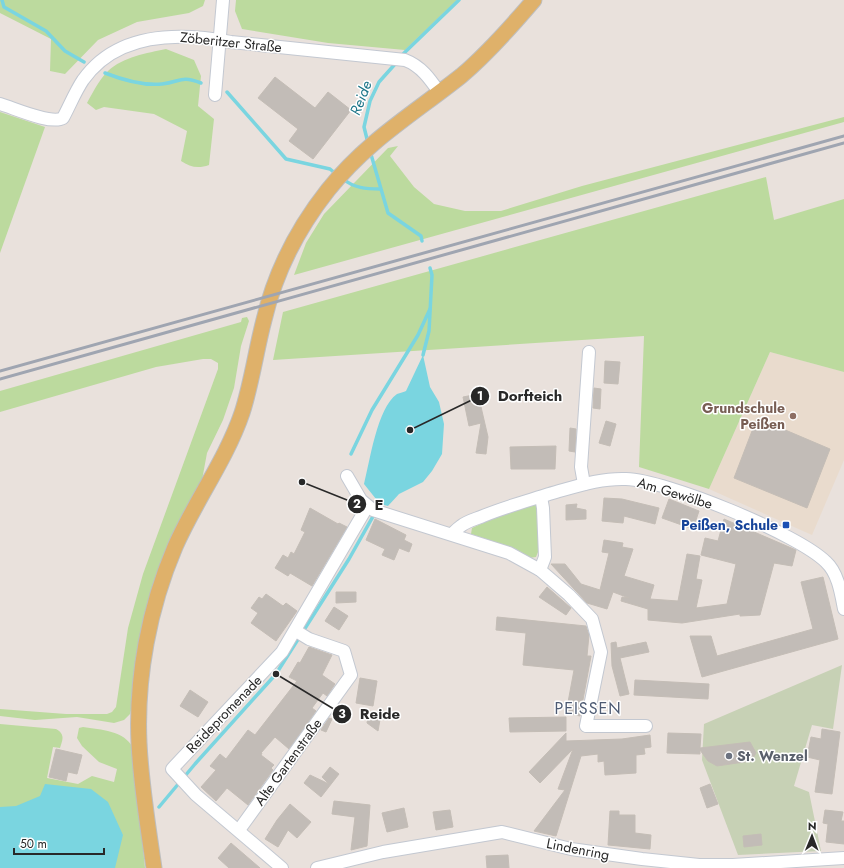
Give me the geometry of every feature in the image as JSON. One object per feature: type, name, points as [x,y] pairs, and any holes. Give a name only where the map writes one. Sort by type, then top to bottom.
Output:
[{"type":"main road","points":[[154,868],[140,760],[139,728],[142,671],[156,602],[176,545],[189,517],[228,448],[242,413],[264,320],[278,277],[304,224],[336,180],[379,137],[439,92],[496,45],[534,0]]},
{"type":"street","points":[[215,95],[223,0]]},
{"type":"street","name":"Zöberitzer Straße","points":[[0,104],[49,120],[59,121],[63,118],[84,79],[102,61],[114,53],[138,42],[161,37],[186,36],[405,60],[425,73],[439,92]]},
{"type":"street","points":[[584,484],[581,467],[589,352]]},
{"type":"street","points":[[347,476],[361,500],[373,510],[509,553],[540,570],[592,619],[601,652],[586,726],[646,726]]},
{"type":"street","name":"Am Gewölbe","points":[[452,534],[461,525],[483,516],[541,497],[584,484],[605,480],[628,479],[648,483],[704,500],[787,536],[808,547],[827,563],[841,579],[844,609]]},
{"type":"street","points":[[540,570],[545,557],[543,508],[541,497]]},
{"type":"street","name":"Reidepromenade","points":[[239,830],[196,795],[172,769],[282,652],[302,635],[373,510]]},
{"type":"street","name":"Alte Gartenstraße","points":[[239,830],[351,675],[344,651],[302,635]]},
{"type":"street","points":[[239,830],[282,868]]},
{"type":"street","name":"Lindenring","points":[[317,868],[383,852],[502,832],[585,852],[699,865],[734,865],[844,858]]},
{"type":"shaded area","name":"Grundschule Peißen","points":[[770,352],[844,372],[844,460],[812,535],[709,489]]},
{"type":"green space","points":[[0,0],[205,0],[203,6],[189,13],[137,22],[98,40],[65,74],[50,71],[51,39],[0,13]]},
{"type":"green space","points":[[236,0],[457,0],[405,50],[328,43],[242,29],[235,11]]},
{"type":"green space","points":[[166,49],[194,60],[201,76],[198,106],[214,119],[209,165],[194,167],[181,161],[187,131],[154,114],[104,107],[96,110],[87,103],[96,86],[114,66],[136,56]]},
{"type":"green space","points":[[0,112],[45,127],[0,253]]},
{"type":"green space","points":[[844,117],[844,122],[294,275],[306,243],[324,214],[388,148],[398,146],[390,156],[414,187],[434,204],[465,211],[501,211],[582,186]]},
{"type":"green space","points":[[766,177],[774,220],[844,199],[844,372],[770,352],[709,489],[639,467],[644,336],[273,360],[283,312]]},
{"type":"green space","points":[[247,317],[249,321],[241,346],[234,388],[223,420],[207,453],[202,480],[184,513],[130,714],[124,720],[114,723],[77,717],[35,720],[0,716],[0,709],[66,714],[107,714],[112,712],[116,707],[128,628],[143,574],[218,369],[218,363],[211,359],[203,359],[156,367],[0,412],[0,391],[241,322],[242,318]]},
{"type":"green space","points":[[537,503],[540,547],[536,557],[529,558],[516,549],[471,534],[472,528],[496,517]]},
{"type":"green space","points":[[842,665],[833,729],[812,725],[794,786],[809,792],[821,851],[738,855],[702,760],[704,724]]},
{"type":"green space","points":[[0,724],[56,729],[59,731],[62,735],[62,742],[60,748],[53,747],[47,778],[78,784],[92,776],[114,782],[117,769],[99,762],[82,746],[77,738],[79,728],[83,727],[104,730],[118,734],[129,742],[133,748],[145,868],[112,868],[28,803],[9,809],[0,808]]},
{"type":"water","points":[[423,355],[430,387],[439,402],[444,424],[442,454],[432,471],[423,482],[399,494],[388,506],[380,504],[364,484],[375,436],[384,411],[390,401],[397,394],[406,391]]},
{"type":"water","points":[[45,784],[91,789],[108,802],[123,835],[115,868],[0,868],[0,807],[16,806],[40,796]]},
{"type":"building","points":[[275,77],[315,108],[328,92],[351,110],[313,159],[289,141],[298,129],[258,98]]},
{"type":"building","points":[[605,361],[620,362],[618,384],[604,383]]},
{"type":"building","points":[[594,388],[601,389],[600,409],[593,408]]},
{"type":"building","points":[[478,394],[488,437],[486,454],[476,453],[481,423],[469,426],[463,397]]},
{"type":"building","points":[[757,418],[830,449],[807,508],[734,478]]},
{"type":"building","points":[[606,421],[616,424],[610,446],[599,443]]},
{"type":"building","points":[[570,428],[576,429],[575,452],[569,451]]},
{"type":"building","points":[[556,446],[555,469],[511,469],[510,447]]},
{"type":"building","points":[[604,498],[622,499],[659,508],[655,524],[624,516],[623,523],[602,521]]},
{"type":"building","points":[[669,499],[699,511],[693,529],[662,518]]},
{"type":"building","points":[[577,504],[576,508],[586,510],[586,519],[566,520],[566,505]]},
{"type":"building","points":[[310,508],[338,524],[339,523],[347,527],[312,586],[290,573],[288,576],[275,568],[283,555],[288,558],[291,552],[294,554],[305,532],[301,530]]},
{"type":"building","points":[[375,519],[406,535],[404,540],[412,544],[409,552],[399,548],[394,560],[382,555],[385,549],[366,540]]},
{"type":"building","points":[[724,519],[796,550],[792,566],[774,563],[760,615],[740,616],[740,614],[682,623],[648,620],[648,609],[621,601],[622,597],[629,598],[613,592],[607,609],[587,603],[551,564],[565,564],[581,584],[600,590],[609,553],[602,552],[604,540],[623,543],[622,547],[633,549],[624,576],[654,585],[650,599],[678,601],[687,554],[700,556],[696,579],[702,580],[696,608],[727,604],[736,564],[701,555],[705,538],[718,541]]},
{"type":"building","points":[[823,577],[838,639],[702,677],[690,636],[711,636],[717,656],[813,629],[801,582]]},
{"type":"building","points":[[547,587],[571,608],[566,615],[539,597]]},
{"type":"building","points":[[336,592],[356,592],[356,602],[336,603]]},
{"type":"building","points":[[266,594],[283,606],[286,603],[297,611],[276,641],[251,623],[258,613],[251,608],[259,597],[262,599]]},
{"type":"building","points":[[334,607],[348,616],[339,630],[325,621]]},
{"type":"building","points":[[497,617],[586,626],[589,635],[587,656],[591,656],[580,716],[566,713],[574,670],[523,665],[526,633],[496,630]]},
{"type":"building","points":[[616,642],[617,648],[646,642],[649,652],[620,658],[629,694],[620,696],[612,666],[611,643]]},
{"type":"building","points":[[309,647],[332,655],[322,675],[335,684],[327,696],[323,693],[312,708],[316,711],[289,749],[275,737],[261,753],[261,755],[274,765],[271,768],[273,770],[248,805],[227,788],[216,801],[201,787],[216,770],[210,766],[220,754],[226,759],[248,730],[255,735],[297,681],[289,677],[298,662],[300,663]]},
{"type":"building","points":[[360,678],[377,681],[373,706],[356,703]]},
{"type":"building","points":[[635,680],[709,684],[708,699],[634,695]]},
{"type":"building","points":[[190,690],[208,702],[198,717],[180,706]]},
{"type":"building","points":[[369,711],[381,714],[378,731],[367,723]]},
{"type":"building","points":[[566,717],[566,731],[510,732],[509,718]]},
{"type":"building","points":[[329,718],[332,719],[326,732],[321,730]]},
{"type":"building","points":[[822,729],[840,732],[832,794],[815,792],[820,760],[807,757],[811,737],[821,739]]},
{"type":"building","points":[[566,733],[566,741],[622,739],[650,735],[651,747],[644,748],[645,754],[636,755],[636,773],[605,775],[604,761],[598,762],[598,754],[581,756],[556,836],[534,831],[565,790],[558,789],[573,749],[540,783],[529,772]]},
{"type":"building","points":[[668,733],[701,734],[700,748],[750,742],[756,753],[751,761],[717,766],[708,761],[700,750],[700,754],[667,753]]},
{"type":"building","points":[[56,749],[82,755],[77,774],[68,772],[66,781],[49,777]]},
{"type":"building","points":[[330,767],[339,774],[321,797],[304,783],[310,775],[329,784],[322,777]]},
{"type":"building","points":[[710,784],[718,804],[707,808],[700,788]]},
{"type":"building","points":[[334,801],[370,805],[367,846],[351,850],[355,817],[332,814]]},
{"type":"building","points":[[290,804],[311,822],[297,838],[288,830],[278,847],[265,839],[277,820]]},
{"type":"building","points":[[404,808],[408,827],[387,832],[382,813]]},
{"type":"building","points":[[450,810],[453,827],[436,830],[433,812]]},
{"type":"building","points":[[825,810],[843,812],[841,821],[844,821],[844,844],[826,842],[828,824],[823,823]]},
{"type":"building","points":[[610,811],[619,811],[619,815],[635,815],[635,833],[651,835],[650,849],[608,845]]},
{"type":"building","points":[[761,834],[762,845],[744,847],[743,836]]},
{"type":"building","points":[[231,843],[260,868],[229,868],[218,858]]},
{"type":"building","points":[[508,855],[509,868],[487,868],[486,856]]},
{"type":"waterway","points":[[2,0],[4,7],[46,31],[65,51],[84,62]]},
{"type":"waterway","name":"Reide","points":[[401,56],[459,0]]},
{"type":"waterway","name":"Reide","points":[[368,143],[364,127],[370,101],[379,82],[396,63]]},
{"type":"waterway","points":[[105,73],[126,80],[148,84],[162,84],[184,79],[201,83]]},
{"type":"waterway","points":[[227,92],[286,159],[330,169],[336,174]]},
{"type":"waterway","name":"Reide","points":[[370,151],[388,213],[421,236],[422,241]]},
{"type":"waterway","points":[[343,179],[360,187],[380,189]]},
{"type":"waterway","name":"Reide","points":[[423,355],[429,331],[432,275],[430,268]]},
{"type":"waterway","points":[[351,454],[372,410],[418,335],[430,309]]},
{"type":"waterway","name":"Reide","points":[[159,807],[195,764],[276,674],[349,559],[380,504]]},
{"type":"railway","points":[[0,371],[844,136]]},
{"type":"railway","points":[[0,379],[844,143]]},
{"type":"place","name":"Grundschule Peißen","points":[[793,416]]},
{"type":"place","name":"Dorfteich","points":[[410,430]]},
{"type":"place","name":"E","points":[[302,482]]},
{"type":"place","name":"Peißen, Schule","points":[[786,525]]},
{"type":"place","name":"Reide","points":[[276,674]]},
{"type":"place","name":"St. Wenzel","points":[[729,756]]},
{"type":"district","name":"PEISSEN","points":[[588,708]]}]
